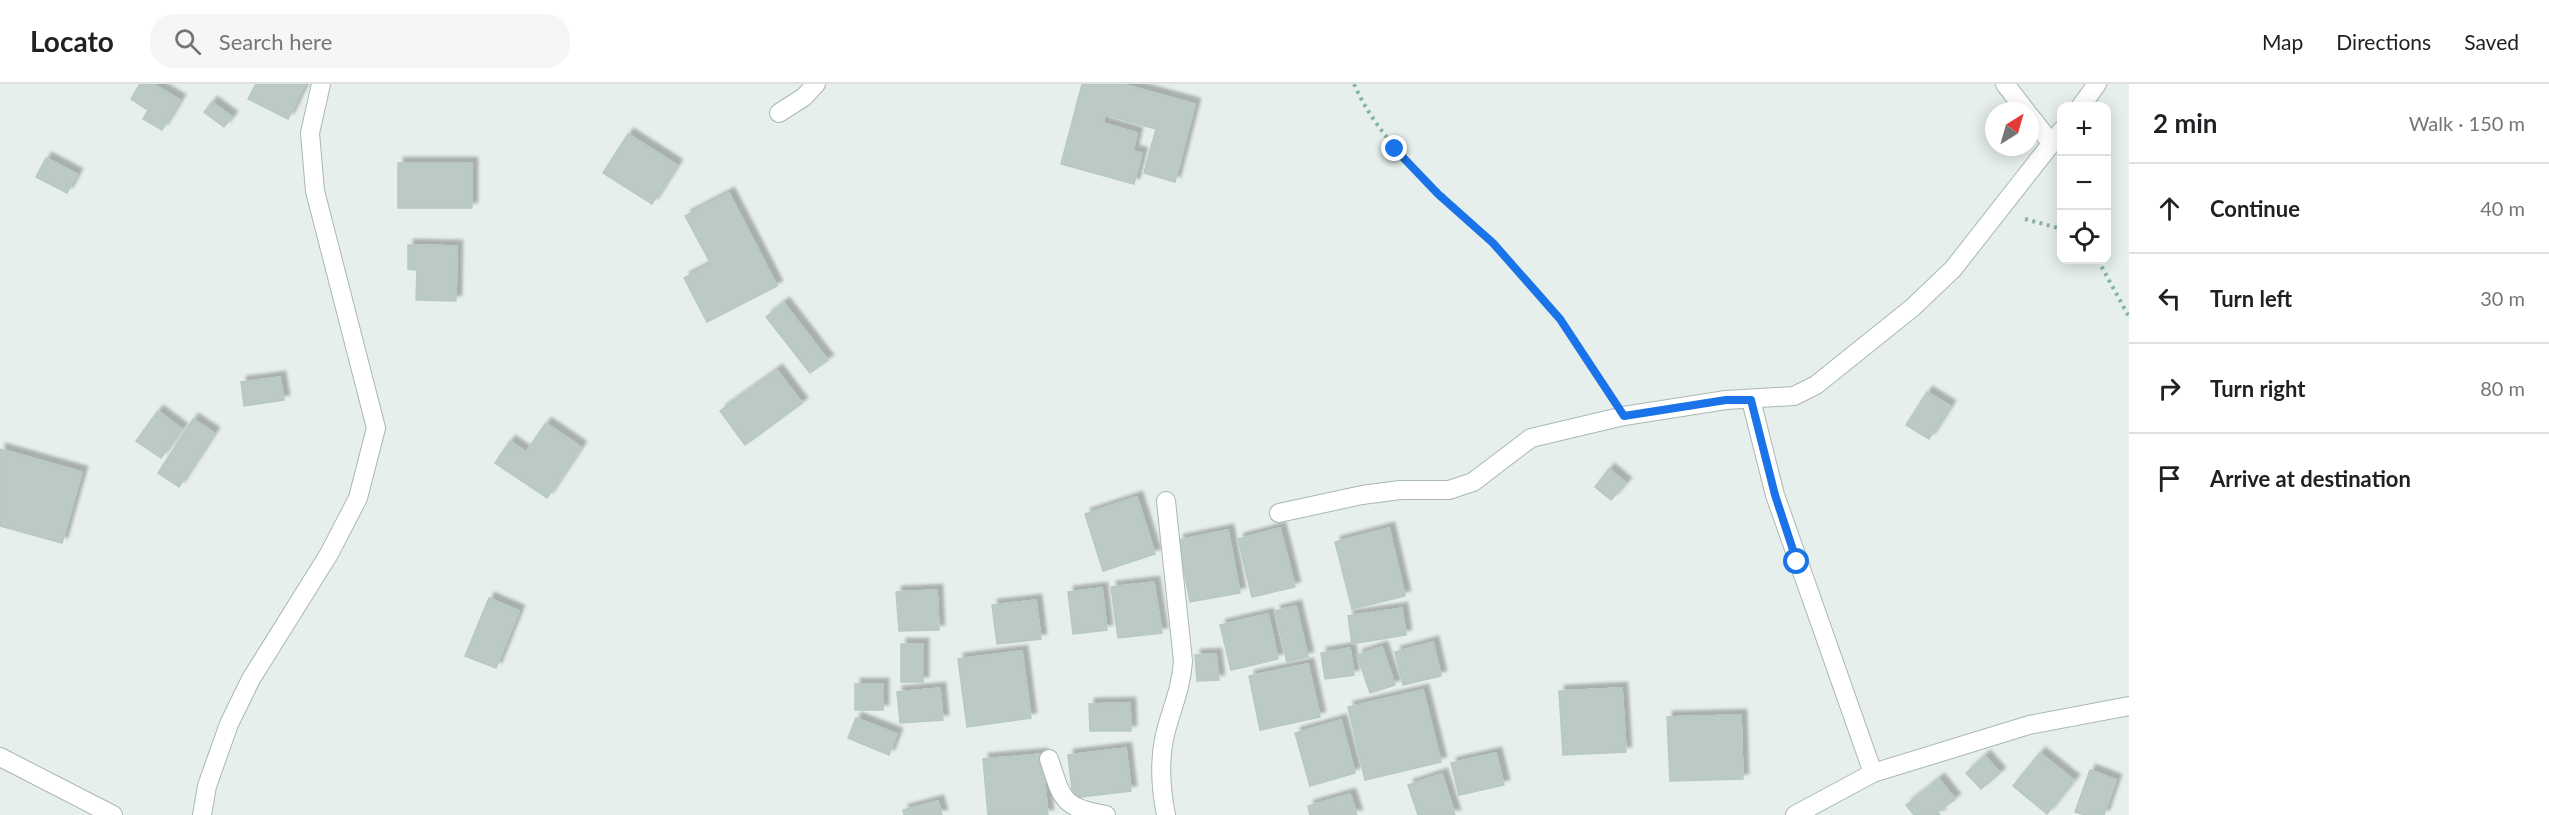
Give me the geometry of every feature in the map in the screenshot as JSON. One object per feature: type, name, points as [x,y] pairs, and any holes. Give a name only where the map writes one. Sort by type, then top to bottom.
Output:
[{"type":"street","points":[[202,815],[207,786],[229,724],[251,679],[324,563],[358,498],[376,428],[315,190],[310,134],[321,84]]},
{"type":"street","points":[[779,113],[804,97],[816,84]]},
{"type":"street","points":[[2005,84],[2019,102]]},
{"type":"street","points":[[2084,102],[2097,84]]},
{"type":"street","points":[[1279,513],[1362,495],[1400,490],[1449,490],[1473,482],[1531,438],[1624,416],[1726,400],[1794,396],[1816,385],[1912,308],[1953,269],[2056,136],[2039,123]]},
{"type":"street","points":[[1751,400],[1786,529],[1873,773]]},
{"type":"street","points":[[1166,501],[1183,661],[1181,685],[1164,740],[1161,786],[1166,815]]},
{"type":"street","points":[[1795,815],[1873,773],[2030,725],[2129,706]]},
{"type":"street","points":[[0,757],[113,815]]},
{"type":"street","points":[[1049,759],[1061,795],[1078,810],[1106,815]]},
{"type":"path","points":[[1354,84],[1364,107],[1395,149],[1438,194],[1493,243],[1560,319],[1624,416]]},
{"type":"path","points":[[1997,214],[2042,222],[2057,228]]},
{"type":"path","points":[[2100,264],[2129,317]]},
{"type":"building","points":[[140,84],[153,84],[180,100],[162,130],[143,119],[148,110],[131,99]]},
{"type":"building","points":[[256,84],[305,84],[288,119],[248,99]]},
{"type":"building","points":[[1082,84],[1122,84],[1195,104],[1175,182],[1144,173],[1156,129],[1105,115],[1103,123],[1137,133],[1133,151],[1142,153],[1134,184],[1061,164]]},
{"type":"building","points":[[212,102],[232,117],[224,127],[204,112]]},
{"type":"building","points":[[628,134],[677,165],[652,204],[603,173]]},
{"type":"building","points":[[46,158],[77,174],[67,193],[36,177]]},
{"type":"building","points":[[398,163],[472,163],[472,208],[398,208]]},
{"type":"building","points":[[729,193],[777,286],[707,322],[684,278],[711,264],[685,216]]},
{"type":"building","points":[[408,245],[457,246],[456,301],[416,300],[417,270],[408,269]]},
{"type":"building","points":[[784,303],[828,360],[810,373],[766,317]]},
{"type":"building","points":[[777,370],[802,403],[745,445],[720,411]]},
{"type":"building","points":[[280,377],[284,400],[244,406],[241,382]]},
{"type":"building","points":[[1927,392],[1950,406],[1929,439],[1906,425]]},
{"type":"building","points":[[158,411],[182,429],[161,458],[136,441]]},
{"type":"building","points":[[193,419],[214,433],[179,487],[158,473]]},
{"type":"building","points":[[546,423],[581,447],[547,498],[495,463],[510,441],[526,452]]},
{"type":"building","points":[[0,449],[82,472],[62,543],[0,526]]},
{"type":"building","points":[[1609,469],[1626,483],[1611,500],[1595,487]]},
{"type":"building","points":[[1137,497],[1155,554],[1103,571],[1085,514]]},
{"type":"building","points":[[1280,528],[1295,587],[1252,597],[1238,539]]},
{"type":"building","points":[[1389,528],[1405,596],[1352,609],[1335,542]]},
{"type":"building","points":[[1228,530],[1240,593],[1190,602],[1178,540]]},
{"type":"building","points":[[1154,582],[1162,633],[1118,638],[1111,587]]},
{"type":"building","points":[[1102,588],[1107,630],[1073,634],[1068,592]]},
{"type":"building","points":[[937,590],[939,630],[899,631],[896,592]]},
{"type":"building","points":[[489,598],[519,611],[496,668],[465,656]]},
{"type":"building","points":[[1036,600],[1041,639],[997,644],[992,605]]},
{"type":"building","points":[[1296,606],[1308,657],[1287,662],[1275,611]]},
{"type":"building","points":[[1402,608],[1406,635],[1352,644],[1348,616]]},
{"type":"building","points":[[1268,614],[1278,659],[1231,670],[1220,625]]},
{"type":"building","points":[[1433,642],[1441,676],[1403,685],[1395,652]]},
{"type":"building","points":[[901,644],[923,644],[923,682],[901,682]]},
{"type":"building","points":[[1382,647],[1395,685],[1370,693],[1357,655]]},
{"type":"building","points":[[1350,648],[1354,675],[1325,679],[1321,653]]},
{"type":"building","points":[[1022,651],[1031,718],[967,727],[958,659]]},
{"type":"building","points":[[1216,654],[1219,680],[1197,681],[1195,655]]},
{"type":"building","points":[[1308,664],[1320,717],[1260,730],[1249,676]]},
{"type":"building","points":[[855,684],[883,684],[883,710],[855,710]]},
{"type":"building","points":[[940,688],[943,720],[900,723],[897,692]]},
{"type":"building","points":[[1622,688],[1626,752],[1563,755],[1559,691]]},
{"type":"building","points":[[1423,690],[1441,762],[1365,780],[1348,707]]},
{"type":"building","points":[[1130,703],[1131,731],[1090,731],[1089,704]]},
{"type":"building","points":[[1741,715],[1743,779],[1670,781],[1667,717]]},
{"type":"building","points":[[856,718],[897,734],[889,755],[848,738]]},
{"type":"building","points":[[1341,720],[1355,773],[1310,786],[1295,733]]},
{"type":"building","points":[[1126,748],[1131,791],[1073,798],[1068,755]]},
{"type":"building","points":[[1496,753],[1504,785],[1459,795],[1451,763]]},
{"type":"building","points":[[2040,753],[2074,780],[2047,814],[2013,786]]},
{"type":"building","points":[[1042,754],[1048,815],[988,815],[983,759]]},
{"type":"building","points":[[1985,756],[2000,773],[1981,789],[1966,773]]},
{"type":"building","points":[[2090,770],[2116,780],[2104,815],[2085,815],[2075,812]]},
{"type":"building","points":[[1442,774],[1455,815],[1418,815],[1408,785]]},
{"type":"building","points":[[1939,779],[1955,799],[1938,812],[1940,815],[1914,815],[1906,805]]},
{"type":"building","points":[[1350,794],[1357,815],[1310,815],[1308,806]]},
{"type":"building","points":[[938,801],[942,815],[904,815],[903,810]]},
{"type":"route","points":[[1395,149],[1438,194],[1493,243],[1560,319],[1624,416],[1678,409],[1706,402],[1751,400],[1775,495],[1797,562]]}]
